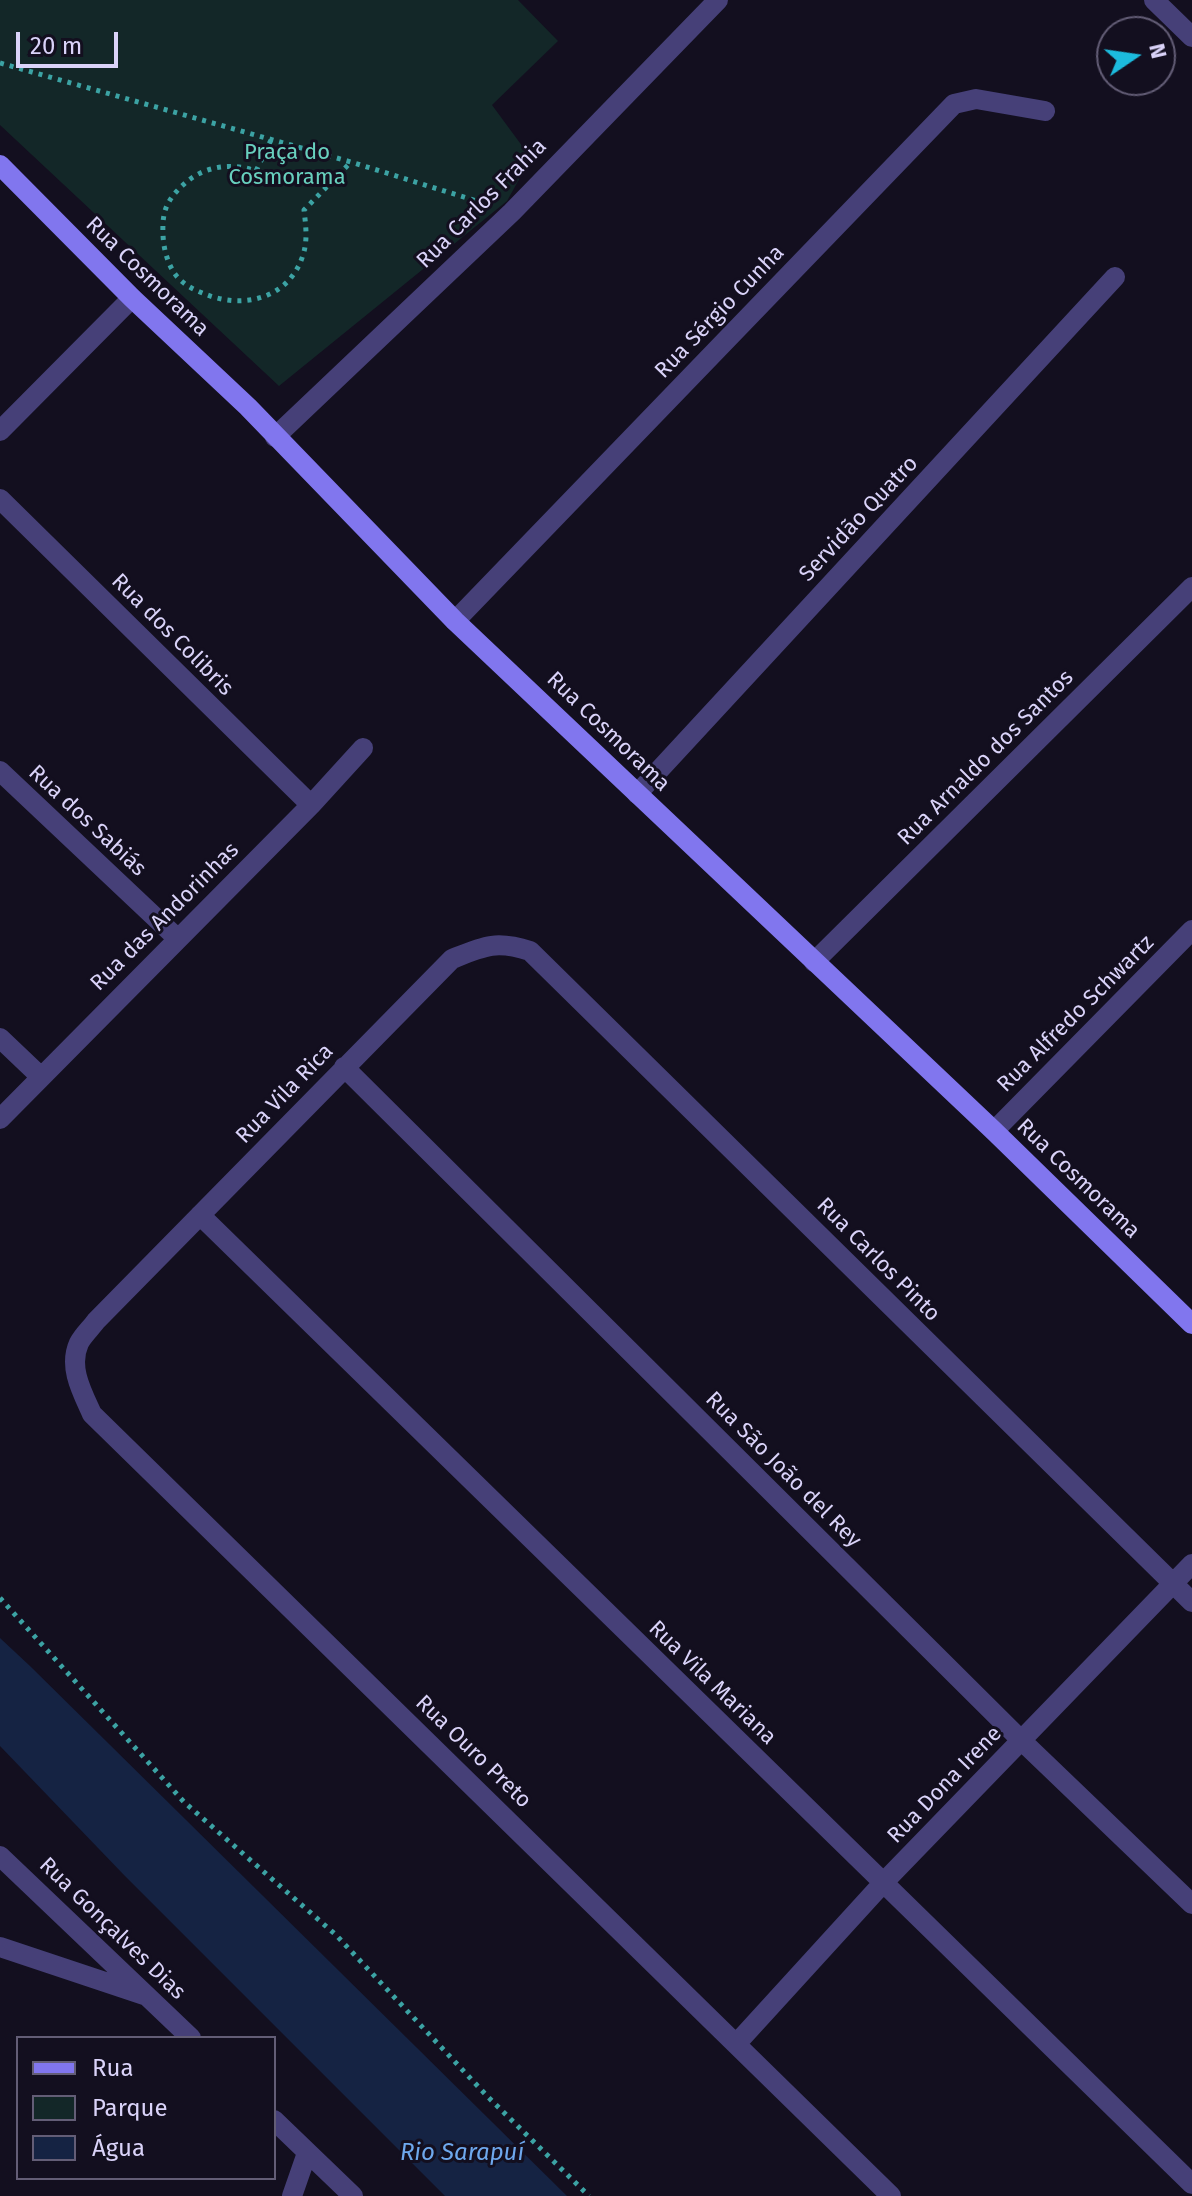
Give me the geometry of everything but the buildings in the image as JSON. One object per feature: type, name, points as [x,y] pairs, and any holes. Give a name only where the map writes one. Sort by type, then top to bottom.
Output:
[{"type":"main road","name":"Rua Cosmorama","points":[[0,165],[132,298],[248,407],[455,621],[1188,1313]]},
{"type":"street","name":"Rua Carlos Frahia","points":[[275,437],[512,212],[718,0]]},
{"type":"street","points":[[1154,0],[1192,37]]},
{"type":"street","name":"Rua Sérgio Cunha","points":[[455,621],[954,104],[976,99],[1045,111]]},
{"type":"street","name":"Servidão Quatro","points":[[637,794],[1115,277]]},
{"type":"street","points":[[0,431],[132,298]]},
{"type":"street","name":"Rua dos Colibris","points":[[0,499],[311,805]]},
{"type":"street","name":"Rua Arnaldo dos Santos","points":[[814,962],[1192,587]]},
{"type":"street","name":"Rua das Andorinhas","points":[[0,1119],[311,805],[363,748]]},
{"type":"street","name":"Rua dos Sabiás","points":[[0,771],[177,938]]},
{"type":"street","name":"Rua Alfredo Schwartz","points":[[994,1131],[1192,930]]},
{"type":"street","name":"Rua Vila Rica","points":[[96,1321],[452,959],[485,946],[506,944],[530,951]]},
{"type":"street","name":"Rua Carlos Pinto","points":[[530,951],[1192,1602]]},
{"type":"street","points":[[0,1038],[41,1077]]},
{"type":"street","name":"Rua São João del Rey","points":[[344,1067],[1022,1741],[1192,1904]]},
{"type":"street","name":"Rua Vila Mariana","points":[[200,1215],[1192,2184]]},
{"type":"street","name":"Rua Ouro Preto","points":[[96,1321],[79,1342],[75,1362],[78,1386],[92,1414],[891,2196]]},
{"type":"street","name":"Rua Dona Irene","points":[[737,2043],[883,1883],[1192,1564]]},
{"type":"street","name":"Rua Gonçalves Dias","points":[[0,1856],[189,2036]]},
{"type":"street","points":[[0,1947],[149,1997]]},
{"type":"street","points":[[276,2122],[353,2196]]},
{"type":"street","points":[[292,2196],[307,2153]]},
{"type":"path","points":[[0,63],[351,162],[512,212]]},
{"type":"path","points":[[271,140],[256,171],[240,165],[216,167],[191,177],[173,194],[162,215],[163,247],[175,274],[193,289],[218,300],[243,303],[270,295],[290,279],[301,260],[307,237],[304,210],[351,162]]},
{"type":"path","points":[[0,1598],[184,1802],[336,1935],[487,2096],[589,2196]]},
{"type":"green space","name":"Praça do Cosmorama","points":[[0,0],[518,0],[558,41],[492,105],[531,158],[507,201],[279,386],[0,125]]},
{"type":"water","name":"Rio Sarapuí","points":[[0,1638],[567,2196],[445,2196],[124,1875],[0,1746]]}]
